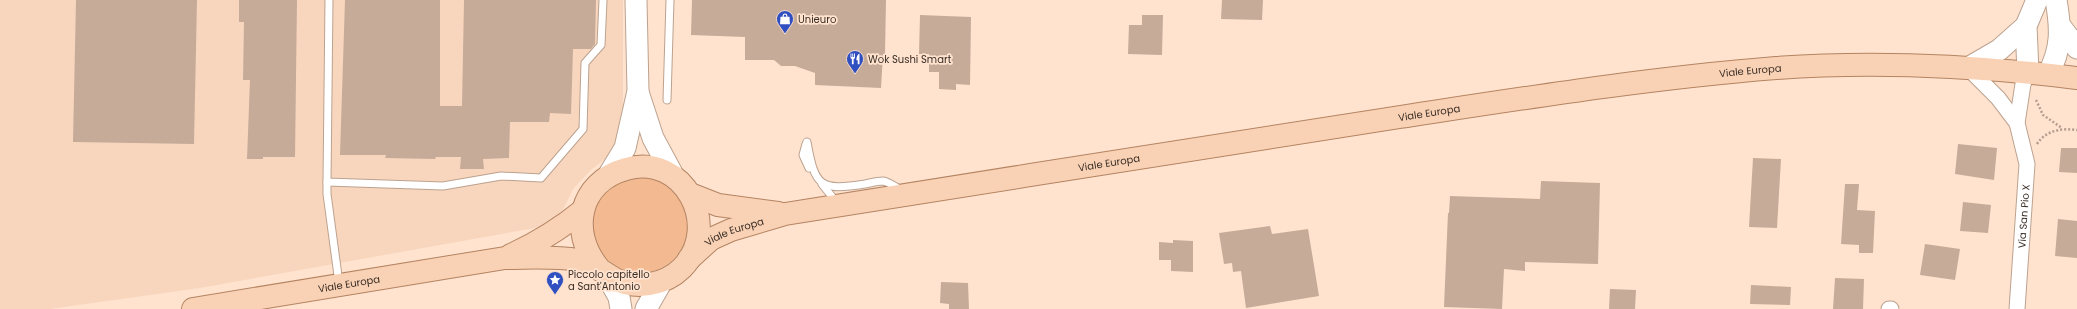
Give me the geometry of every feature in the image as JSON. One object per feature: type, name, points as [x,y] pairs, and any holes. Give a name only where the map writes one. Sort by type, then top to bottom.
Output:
[{"type":"main road","points":[[608,176],[625,148],[638,91],[636,0]]},
{"type":"main road","name":"Via San Pio X","points":[[1968,68],[1998,50],[2026,26],[2037,0]]},
{"type":"main road","name":"Via San Pio X","points":[[2026,26],[2038,73],[2057,58],[2060,26],[2056,0]]},
{"type":"main road","name":"Via San Pio X","points":[[2060,26],[2077,48]]},
{"type":"main road","name":"Viale Europa","points":[[193,309],[505,258],[543,257],[579,260],[617,280],[639,285],[662,281],[682,268],[689,259],[711,240],[731,230],[786,214],[910,193],[1616,85],[1778,68],[1842,66],[1968,68],[2038,73],[2077,78]]},
{"type":"main road","points":[[638,91],[653,138],[674,177]]},
{"type":"main road","name":"Viale Europa","points":[[505,258],[542,240],[560,229],[582,210],[591,192],[608,176],[624,169],[641,166],[664,171],[674,177],[690,194],[698,215],[699,226],[698,238],[689,259]]},
{"type":"main road","name":"Viale Europa","points":[[690,194],[718,205],[786,214]]},
{"type":"main road","name":"Viale Europa","points":[[582,210],[582,236],[588,253],[602,271]]},
{"type":"main road","points":[[602,271],[618,297],[622,309]]},
{"type":"main road","points":[[646,309],[662,281]]},
{"type":"street","name":"Via San Pio X","points":[[1968,68],[1998,98],[2017,124],[2027,164],[2017,309]]},
{"type":"street","name":"Via San Pio X","points":[[2017,124],[2023,84],[2038,73]]},
{"type":"lane","points":[[329,0],[327,194],[339,285]]},
{"type":"lane","points":[[327,182],[443,186],[500,176],[540,178],[583,129],[585,63],[601,45],[603,0]]},
{"type":"lane","points":[[667,100],[670,0]]},
{"type":"lane","points":[[839,205],[809,167],[803,155],[807,142],[810,161],[816,176],[826,185],[834,188],[883,181],[910,193]]},
{"type":"path","points":[[2034,96],[2043,115],[2062,128],[2077,130]]},
{"type":"path","points":[[2035,148],[2040,140],[2050,133],[2062,128]]},
{"type":"shaded area","points":[[0,0],[623,0],[623,121],[617,143],[606,158],[591,170],[573,189],[564,208],[555,219],[546,226],[200,288],[50,309],[0,309]]},
{"type":"shaded area","points":[[640,177],[658,180],[674,191],[685,207],[688,225],[685,243],[674,259],[658,270],[640,273],[622,270],[606,259],[595,243],[592,225],[595,207],[606,191],[622,180]]},
{"type":"building","points":[[76,0],[197,0],[194,144],[73,142]]},
{"type":"building","points":[[239,0],[297,0],[295,157],[263,157],[263,159],[247,159],[250,80],[243,80],[244,22],[239,22]]},
{"type":"building","points":[[345,0],[440,0],[440,106],[462,106],[464,0],[596,0],[595,44],[591,49],[573,49],[571,114],[550,113],[549,122],[510,122],[509,158],[483,159],[484,169],[460,169],[461,157],[436,157],[435,159],[385,158],[386,155],[340,155]]},
{"type":"building","points":[[692,0],[886,0],[885,54],[883,54],[881,88],[815,85],[815,73],[795,66],[781,66],[774,60],[745,60],[745,37],[691,35]]},
{"type":"building","points":[[1222,0],[1263,0],[1262,20],[1221,19]]},
{"type":"building","points":[[920,15],[971,17],[970,85],[956,84],[956,90],[939,89],[939,72],[929,72],[929,54],[919,54]]},
{"type":"building","points":[[1142,15],[1163,15],[1162,55],[1128,54],[1129,25],[1142,25]]},
{"type":"building","points":[[1958,144],[1997,148],[1994,180],[1955,174]]},
{"type":"building","points":[[2061,148],[2077,148],[2077,173],[2059,172]]},
{"type":"building","points":[[1753,158],[1781,159],[1777,228],[1749,227]]},
{"type":"building","points":[[1541,181],[1600,183],[1598,264],[1525,262],[1525,271],[1504,269],[1502,309],[1444,307],[1450,196],[1540,199]]},
{"type":"building","points":[[1845,184],[1859,184],[1857,210],[1875,211],[1873,253],[1859,253],[1859,245],[1841,244]]},
{"type":"building","points":[[1963,202],[1991,205],[1988,233],[1960,231]]},
{"type":"building","points":[[2058,219],[2077,221],[2077,258],[2055,256]]},
{"type":"building","points":[[1270,226],[1272,234],[1308,229],[1319,296],[1246,308],[1241,271],[1233,272],[1232,263],[1224,264],[1219,233]]},
{"type":"building","points":[[1173,240],[1193,241],[1193,272],[1171,271],[1171,260],[1159,260],[1159,242],[1173,243]]},
{"type":"building","points":[[1925,244],[1960,249],[1955,280],[1920,275]]},
{"type":"building","points":[[1835,278],[1864,279],[1863,309],[1833,309]]},
{"type":"building","points":[[941,282],[968,283],[969,309],[949,309],[949,304],[940,303]]},
{"type":"building","points":[[1751,285],[1791,287],[1790,305],[1750,304]]},
{"type":"building","points":[[1610,289],[1636,290],[1635,309],[1609,309]]},
{"type":"place","name":"Unieuro","points":[[785,34]]},
{"type":"place","name":"Wok Sushi Smart","points":[[855,74]]},
{"type":"place","name":"Piccolo capitello a Sant'Antonio","points":[[555,295]]}]
